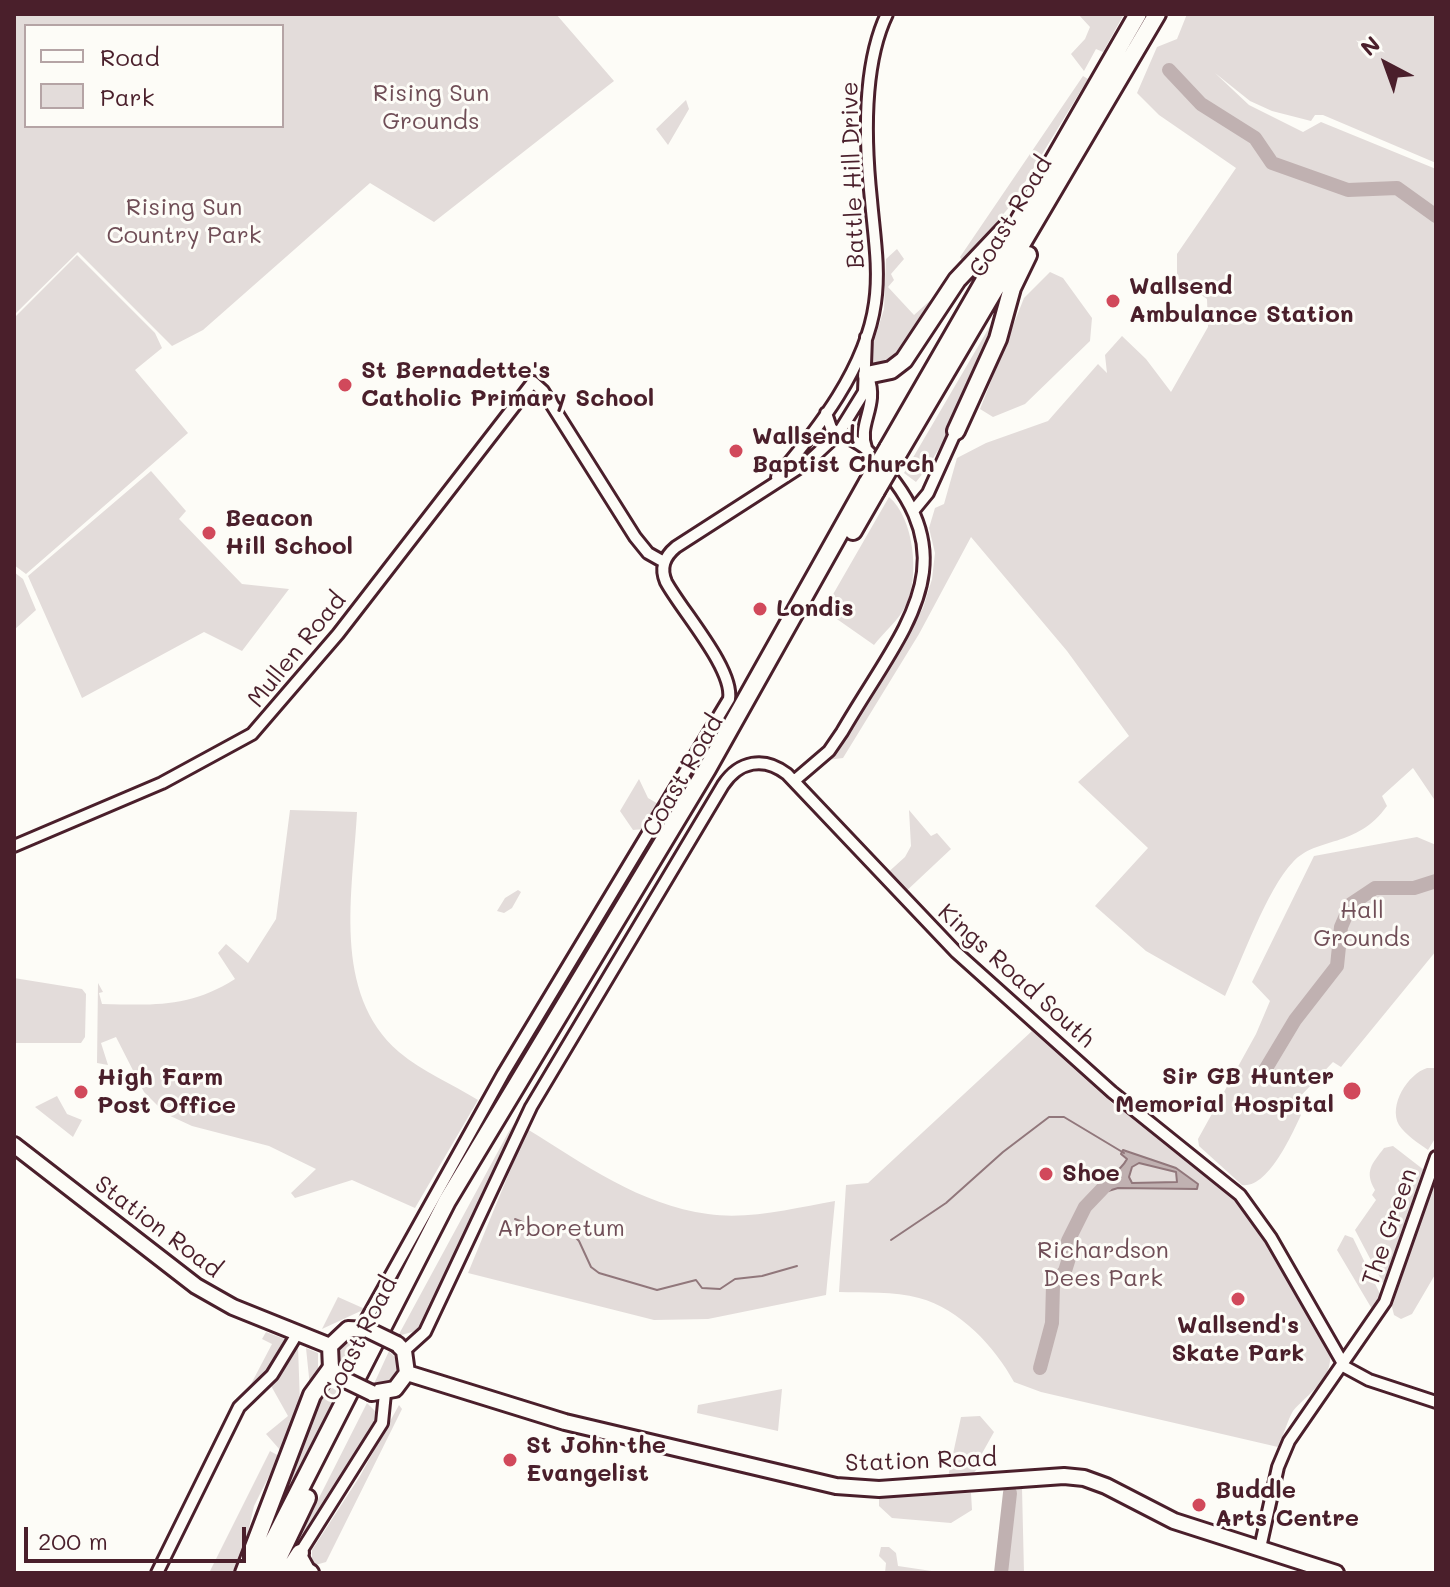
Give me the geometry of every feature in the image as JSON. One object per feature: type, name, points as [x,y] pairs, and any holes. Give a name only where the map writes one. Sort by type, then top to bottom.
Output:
[{"type":"highway","name":"Coast Road","points":[[892,452],[1138,14]]},
{"type":"highway","name":"Coast Road","points":[[257,1573],[447,1201],[707,769],[892,452],[1157,14]]},
{"type":"highway","points":[[956,431],[998,339],[1018,273],[1134,55]]},
{"type":"highway","points":[[867,375],[891,370],[904,360],[957,280],[1013,218],[1083,111]]},
{"type":"highway","name":"Coast Road","points":[[271,1573],[456,1205],[715,772],[872,486]]},
{"type":"highway","points":[[244,1573],[312,1395],[337,1374]]},
{"type":"highway","points":[[300,1553],[289,1573],[310,1573]]},
{"type":"main road","name":"Station Road","points":[[14,1145],[196,1286],[233,1307],[330,1346]]},
{"type":"main road","points":[[348,1329],[365,1329],[400,1347],[407,1373],[395,1389],[378,1393],[337,1374],[330,1346],[348,1329]]},
{"type":"main road","name":"Station Road","points":[[407,1373],[565,1422],[836,1486],[879,1489],[1077,1476],[1106,1486],[1174,1521],[1336,1573]]},
{"type":"street","name":"Battle Hill Drive","points":[[771,484],[833,402],[866,337],[875,304],[877,265],[870,192],[869,76],[874,48],[887,14]]},
{"type":"street","name":"Battle Hill Drive","points":[[664,562],[676,547],[808,462],[838,434],[863,396],[867,375],[866,337]]},
{"type":"street","points":[[833,402],[850,380],[867,375],[873,398],[863,432],[866,448]]},
{"type":"street","name":"Mullen Road","points":[[14,846],[162,783],[252,734],[338,634],[533,382],[543,391],[635,537],[648,553],[664,562]]},
{"type":"street","points":[[794,781],[836,742],[916,607],[926,561],[914,510],[866,448],[838,434],[827,422],[826,413]]},
{"type":"street","points":[[914,510],[928,493],[956,431]]},
{"type":"street","name":"Coast Road","points":[[365,1329],[503,1074],[720,718],[730,690],[718,664],[666,582],[664,562]]},
{"type":"street","name":"Coast Road","points":[[400,1347],[425,1332],[537,1095],[723,785],[734,772],[747,765],[765,763],[777,767]]},
{"type":"street","name":"Kings Road South","points":[[777,767],[794,781],[956,952],[1112,1092],[1240,1195],[1271,1238],[1342,1363]]},
{"type":"street","name":"The Green","points":[[1260,1548],[1278,1467],[1289,1441],[1380,1311],[1392,1286],[1436,1157]]},
{"type":"street","points":[[157,1573],[239,1407],[275,1371],[297,1334]]},
{"type":"street","points":[[1342,1363],[1355,1374],[1436,1402]]},
{"type":"street","points":[[310,1573],[300,1553],[382,1423],[378,1393]]},
{"type":"green space","name":"Rising Sun Country Park","points":[[14,14],[556,14],[614,81],[434,222],[370,183],[203,330],[172,346],[78,252],[14,315]]},
{"type":"green space","points":[[1078,14],[1124,14],[1103,52],[1096,49],[1084,71],[1071,54],[1085,39],[1090,27]]},
{"type":"green space","points":[[1187,14],[1436,14],[1436,163],[1323,115],[1315,115],[1311,121],[1272,111],[1250,101],[1215,73],[1249,105],[1303,132],[1321,122],[1436,169],[1436,802],[1413,768],[1382,796],[1387,806],[1375,820],[1350,836],[1313,848],[1293,862],[1274,889],[1225,996],[1146,951],[1095,906],[1148,848],[1078,782],[1129,736],[1067,651],[971,537],[919,634],[843,758],[827,760],[839,748],[923,608],[932,579],[935,553],[929,528],[935,508],[944,504],[957,458],[986,443],[1048,421],[1098,364],[1107,373],[1105,355],[1122,336],[1146,359],[1171,392],[1208,327],[1207,299],[1177,278],[1177,254],[1236,168],[1159,115],[1137,93],[1157,47],[1177,39]]},
{"type":"green space","points":[[1083,76],[1088,79],[1011,205],[963,262],[960,257]]},
{"type":"green space","points":[[686,100],[689,109],[668,145],[656,129]]},
{"type":"green space","points":[[897,249],[904,259],[891,274],[894,280],[888,287],[914,315],[943,289],[899,356],[878,366],[872,362],[870,354],[884,309],[886,259]]},
{"type":"green space","points":[[77,255],[155,333],[162,348],[135,370],[188,433],[26,574],[14,565],[14,318]]},
{"type":"green space","points":[[1050,272],[1063,278],[1092,318],[1090,341],[1025,404],[993,417],[980,409],[1024,298]]},
{"type":"green space","points":[[997,321],[951,427],[916,482],[904,473],[990,326]]},
{"type":"green space","points":[[151,471],[186,511],[179,519],[242,584],[289,589],[242,651],[204,632],[82,698],[28,576]]},
{"type":"green space","points":[[889,497],[897,506],[909,533],[913,579],[903,610],[874,645],[824,610]]},
{"type":"green space","points":[[14,572],[23,579],[36,610],[14,630]]},
{"type":"green space","points":[[639,779],[648,798],[660,805],[644,829],[633,830],[620,811]]},
{"type":"green space","points":[[290,810],[357,812],[351,940],[363,1001],[378,1028],[399,1052],[478,1100],[415,1208],[352,1180],[295,1198],[291,1193],[316,1169],[269,1146],[192,1126],[166,1114],[144,1092],[116,1037],[101,1043],[108,1065],[97,1063],[98,983],[103,992],[99,993],[102,1004],[171,1003],[202,995],[235,979],[218,953],[226,944],[248,963],[276,919]]},
{"type":"green space","points":[[909,810],[931,836],[937,833],[951,849],[902,895],[884,876],[905,857],[911,846]]},
{"type":"green space","name":"Hall Grounds","points":[[1417,837],[1436,845],[1436,951],[1341,1067],[1333,1062],[1292,1105],[1301,1115],[1278,1159],[1261,1178],[1252,1184],[1242,1185],[1199,1146],[1198,1139],[1256,1034],[1270,1001],[1252,982],[1314,856]]},
{"type":"green space","points":[[518,890],[521,892],[512,908],[504,913],[497,911],[505,898]]},
{"type":"green space","points":[[14,978],[82,989],[86,994],[85,1037],[81,1043],[14,1043]]},
{"type":"green space","name":"Richardson Dees Park","points":[[1032,1031],[1113,1104],[1186,1156],[1235,1200],[1286,1273],[1330,1353],[1330,1363],[1318,1386],[1293,1411],[1278,1447],[1041,1392],[1014,1382],[975,1331],[934,1303],[899,1294],[839,1292],[846,1185],[868,1183]]},
{"type":"green space","points":[[1427,1068],[1436,1068],[1436,1137],[1428,1150],[1399,1125],[1396,1117],[1398,1100],[1407,1083]]},
{"type":"green space","points":[[57,1096],[67,1114],[82,1120],[73,1137],[35,1107]]},
{"type":"green space","points":[[523,1110],[419,1330],[398,1336],[508,1133]]},
{"type":"green space","name":"Arboretum","points":[[527,1129],[613,1181],[659,1202],[683,1209],[740,1215],[835,1201],[826,1295],[708,1319],[654,1320],[468,1273]]},
{"type":"green space","points":[[1393,1146],[1424,1170],[1384,1285],[1355,1230],[1376,1200],[1372,1195],[1375,1190],[1370,1178],[1371,1168],[1384,1148]]},
{"type":"green space","points":[[1436,1174],[1436,1273],[1412,1314],[1401,1319],[1394,1315],[1392,1307]]},
{"type":"green space","points":[[1345,1235],[1353,1238],[1381,1296],[1372,1309],[1337,1250]]},
{"type":"green space","points":[[338,1297],[365,1309],[322,1329]]},
{"type":"green space","points":[[266,1332],[287,1340],[272,1369],[250,1386],[272,1344],[262,1339]]},
{"type":"green space","points":[[352,1337],[363,1340],[347,1372],[339,1363],[338,1353],[342,1344]]},
{"type":"green space","points":[[298,1346],[300,1404],[281,1451],[266,1434],[288,1416],[270,1384]]},
{"type":"green space","points":[[306,1348],[318,1353],[318,1377],[310,1387]]},
{"type":"green space","points":[[389,1351],[400,1362],[399,1376],[393,1383],[373,1386]]},
{"type":"green space","points":[[332,1388],[338,1390],[257,1557],[320,1393]]},
{"type":"green space","points":[[782,1389],[778,1431],[697,1413],[698,1405]]},
{"type":"green space","points":[[367,1403],[375,1411],[374,1426],[282,1571]]},
{"type":"green space","points":[[399,1405],[402,1409],[326,1562],[312,1566],[312,1550],[360,1476]]},
{"type":"green space","points":[[980,1416],[994,1432],[980,1457],[983,1462],[971,1476],[948,1477],[961,1417]]},
{"type":"green space","points":[[270,1451],[279,1456],[254,1506],[246,1541],[232,1573],[209,1573]]},
{"type":"green space","points":[[1022,1488],[1024,1573],[1004,1573],[1012,1490]]},
{"type":"green space","points":[[971,1493],[972,1510],[951,1523],[892,1518],[879,1506],[879,1496]]},
{"type":"green space","points":[[881,1547],[889,1547],[896,1553],[898,1566],[945,1573],[885,1573],[886,1563],[879,1556]]},
{"type":"shaded area","points":[[1123,1150],[1176,1168],[1198,1184],[1197,1189],[1118,1188],[1092,1196],[1123,1165],[1127,1159],[1121,1154]],"holes":[[[1139,1163],[1176,1172],[1177,1182],[1132,1183],[1129,1177],[1132,1167]]]},
{"type":"waterway","points":[[1169,70],[1201,104],[1255,138],[1272,163],[1348,190],[1397,188],[1436,216]]},
{"type":"waterway","points":[[1265,1070],[1295,1020],[1337,966],[1341,927],[1351,904],[1375,888],[1414,888],[1436,881]]},
{"type":"waterway","points":[[891,1240],[946,1203],[1003,1152],[1049,1117],[1064,1117],[1124,1153]]},
{"type":"waterway","points":[[1040,1368],[1052,1323],[1053,1285],[1065,1271],[1070,1255],[1068,1241],[1085,1207],[1106,1185]]},
{"type":"waterway","points":[[515,1219],[525,1223],[530,1237],[567,1228],[579,1241],[591,1267],[599,1273],[657,1290],[696,1280],[702,1288],[720,1289],[735,1279],[762,1276],[797,1266]]},
{"type":"waterway","points":[[1001,1573],[1010,1493]]},
{"type":"place","name":"Wallsend Ambulance Station","points":[[1113,301]]},
{"type":"place","name":"St Bernadette's Catholic Primary School","points":[[345,385]]},
{"type":"place","name":"Wallsend Baptist Church","points":[[736,451]]},
{"type":"place","name":"Beacon Hill School","points":[[209,533]]},
{"type":"place","name":"Londis","points":[[760,609]]},
{"type":"place","name":"Sir GB Hunter Memorial Hospital","points":[[1352,1091]]},
{"type":"place","name":"High Farm Post Office","points":[[81,1092]]},
{"type":"place","name":"Shoe","points":[[1046,1174]]},
{"type":"place","name":"Wallsend's Skate Park","points":[[1238,1299]]},
{"type":"place","name":"St John the Evangelist","points":[[510,1460]]},
{"type":"place","name":"Buddle Arts Centre","points":[[1199,1505]]},
{"type":"park label","name":"Rising Sun Grounds","points":[[431,108]]}]
